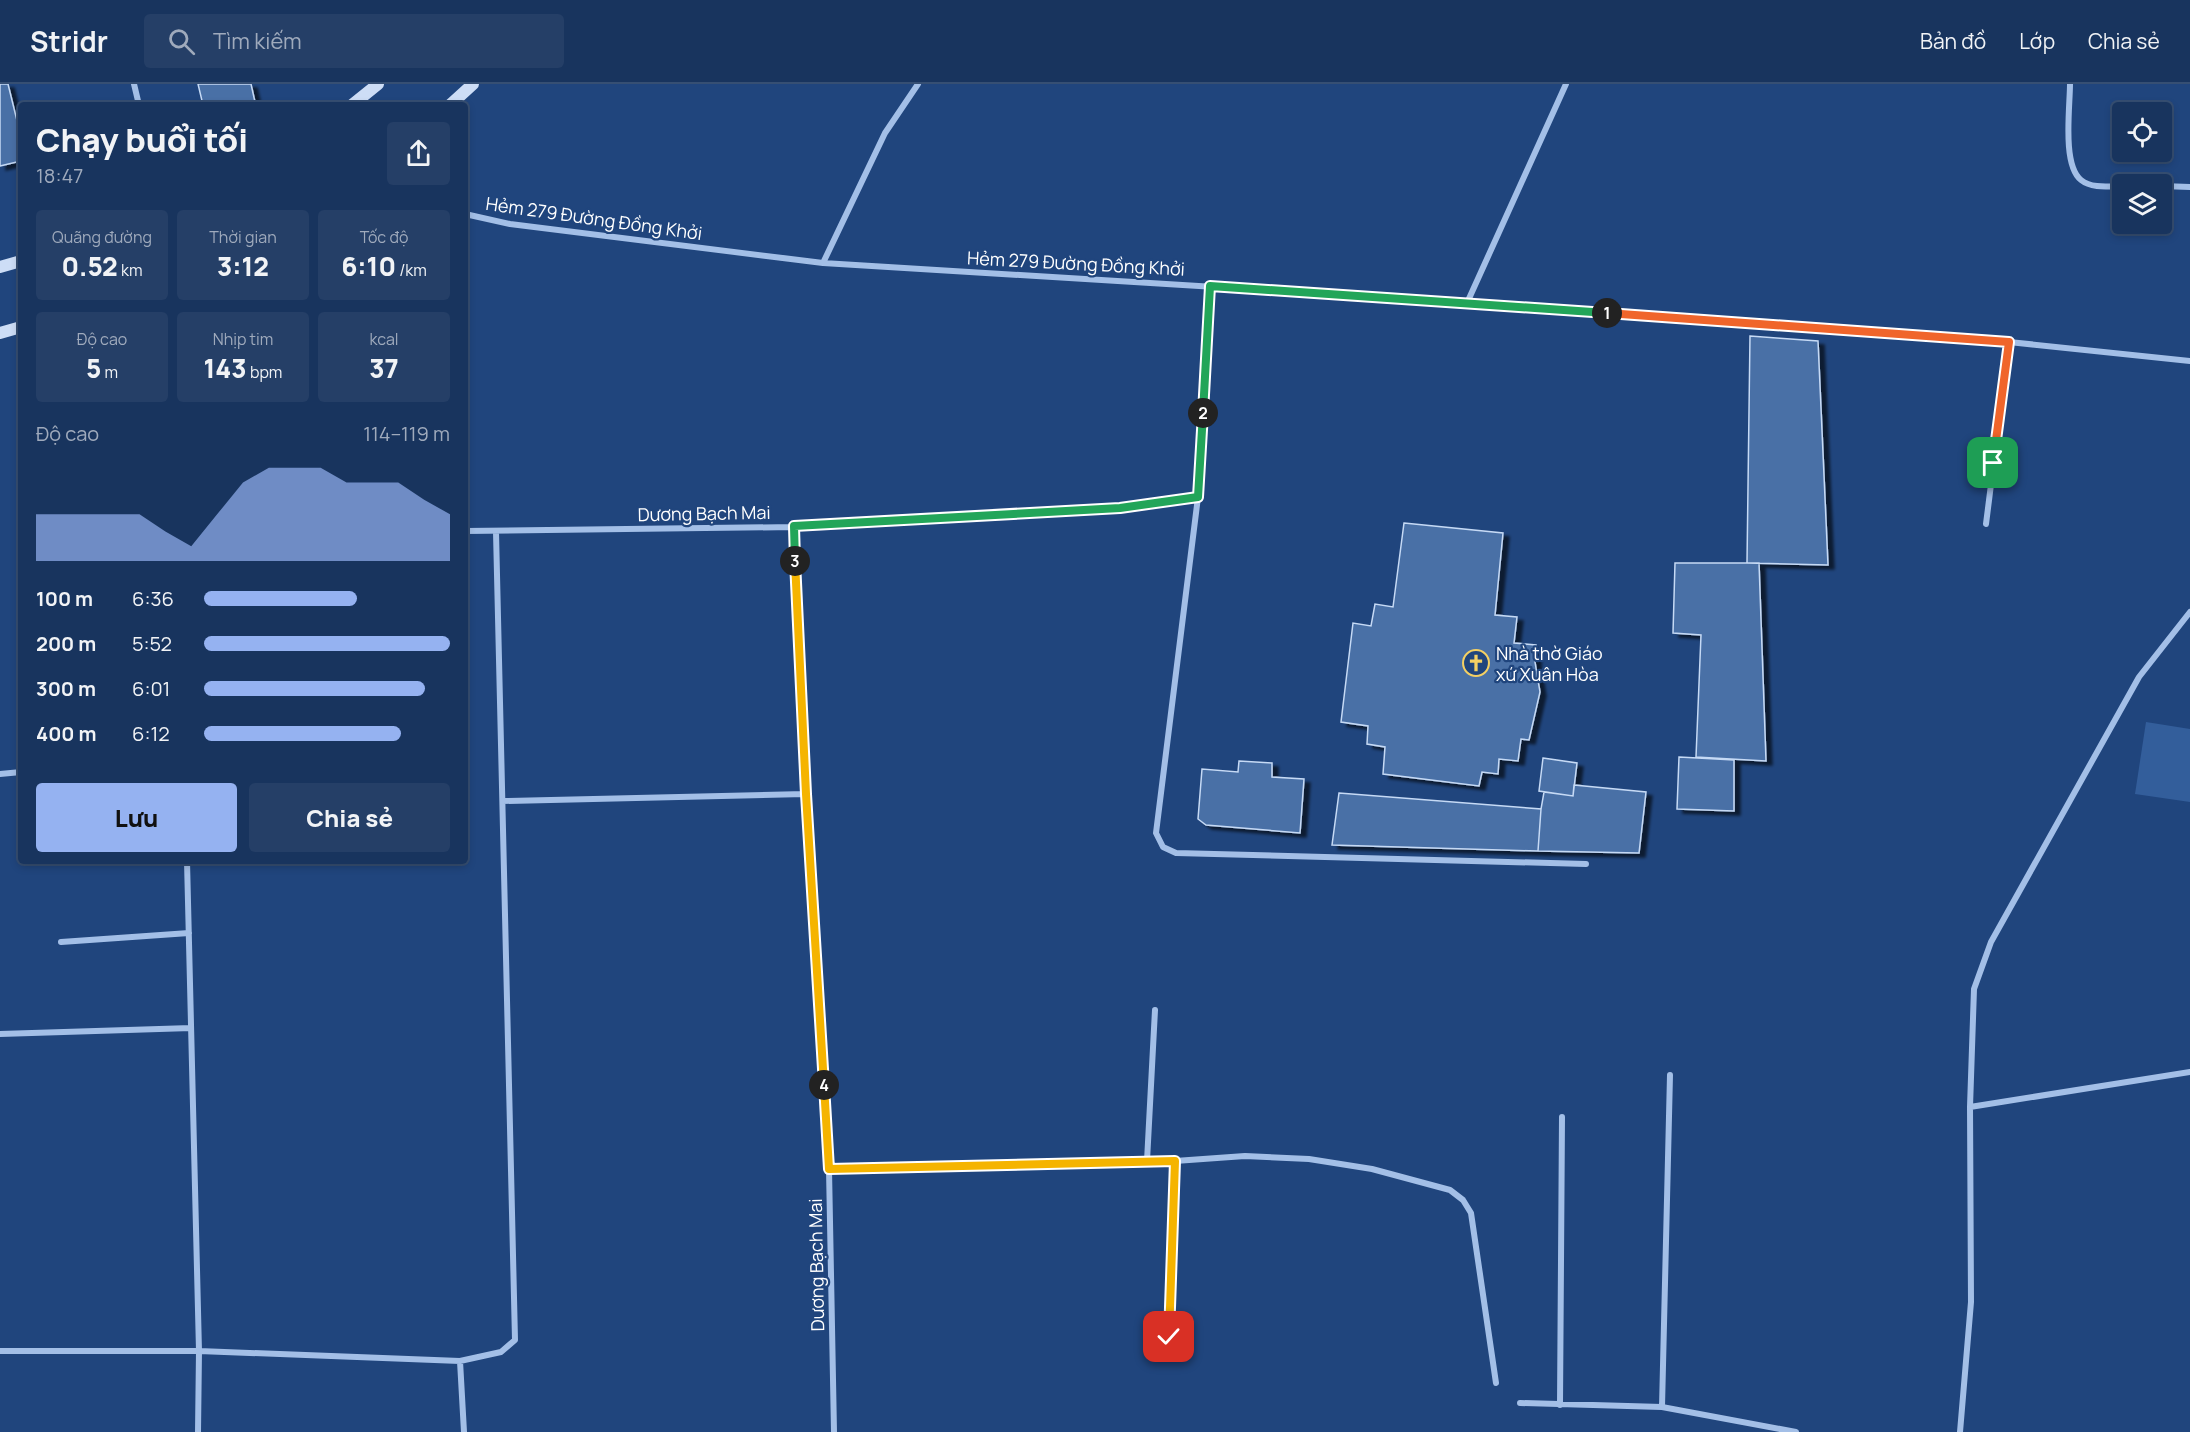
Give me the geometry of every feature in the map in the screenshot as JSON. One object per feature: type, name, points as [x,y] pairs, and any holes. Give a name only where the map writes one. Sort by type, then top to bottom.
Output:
[{"type":"main road","points":[[356,102],[378,84]]},
{"type":"main road","points":[[453,102],[473,84]]},
{"type":"main road","points":[[0,267],[18,262]]},
{"type":"main road","points":[[0,333],[18,328]]},
{"type":"street","points":[[134,84],[138,102]]},
{"type":"street","points":[[822,262],[885,133],[918,84]]},
{"type":"street","points":[[1467,303],[1566,84]]},
{"type":"street","points":[[2070,84],[2070,154],[2073,168],[2081,180],[2092,185],[2112,186]]},
{"type":"street","points":[[2172,186],[2190,187]]},
{"type":"street","name":"Hẻm 279 Đường Đồng Khởi","points":[[468,215],[510,224],[822,262],[1467,303],[2009,342],[2190,362]]},
{"type":"street","points":[[1210,286],[1198,497],[1156,833],[1163,848],[1176,853],[1586,864]]},
{"type":"street","points":[[1986,524],[2009,342]]},
{"type":"street","points":[[794,526],[1120,508],[1198,497]]},
{"type":"street","name":"Dương Bạch Mai","points":[[468,531],[794,526],[806,794],[829,1169],[834,1432]]},
{"type":"street","points":[[0,1351],[199,1351],[460,1361],[501,1352],[515,1340],[496,532]]},
{"type":"street","points":[[1960,1432],[1971,1302],[1970,1107],[1974,989],[1991,942],[2139,677],[2190,612]]},
{"type":"street","points":[[0,774],[18,772]]},
{"type":"street","points":[[503,801],[806,794]]},
{"type":"street","points":[[187,864],[199,1351],[198,1432]]},
{"type":"street","points":[[61,942],[189,933]]},
{"type":"street","points":[[1147,1161],[1155,1010]]},
{"type":"street","points":[[0,1035],[191,1028]]},
{"type":"street","points":[[1970,1107],[2190,1072]]},
{"type":"street","points":[[1662,1407],[1670,1075]]},
{"type":"street","points":[[1560,1405],[1562,1117]]},
{"type":"street","points":[[829,1169],[1175,1161],[1245,1156],[1309,1159],[1372,1168],[1449,1190],[1463,1200],[1471,1213],[1496,1383]]},
{"type":"street","points":[[460,1361],[464,1432]]},
{"type":"street","points":[[1520,1403],[1662,1407],[1796,1432]]},
{"type":"lane","points":[[1169,1337],[1175,1161]]},
{"type":"shaded area","points":[[2146,722],[2190,729],[2190,802],[2135,794]]},
{"type":"building","points":[[0,84],[8,84],[18,125],[18,162],[0,166]]},
{"type":"building","points":[[198,84],[251,84],[255,102],[202,102]]},
{"type":"building","points":[[1750,336],[1818,341],[1828,565],[1747,563]]},
{"type":"building","points":[[1404,523],[1503,533],[1495,615],[1517,617],[1514,643],[1536,645],[1535,662],[1540,692],[1529,740],[1521,739],[1518,761],[1499,759],[1498,774],[1482,772],[1479,786],[1383,774],[1385,747],[1367,744],[1368,726],[1341,722],[1353,623],[1371,626],[1375,604],[1393,607]]},
{"type":"building","points":[[1675,563],[1759,563],[1766,761],[1696,757],[1701,635],[1673,633]]},
{"type":"building","points":[[1679,757],[1734,760],[1734,811],[1677,809]]},
{"type":"building","points":[[1543,758],[1577,763],[1573,796],[1539,791]]},
{"type":"building","points":[[1239,761],[1272,763],[1272,777],[1304,779],[1300,833],[1206,825],[1198,819],[1202,769],[1238,772]]},
{"type":"building","points":[[1574,785],[1646,792],[1639,853],[1538,851],[1544,792],[1573,796]]},
{"type":"building","points":[[1339,793],[1541,809],[1538,851],[1332,845]]},
{"type":"place","name":"Nhà thờ Giáo xứ Xuân Hòa","points":[[1476,663]]},
{"type":"route","points":[[1169,1337],[1175,1161],[829,1169],[806,794],[794,526],[1120,508],[1198,497],[1210,286],[2009,342],[1993,463]]}]
